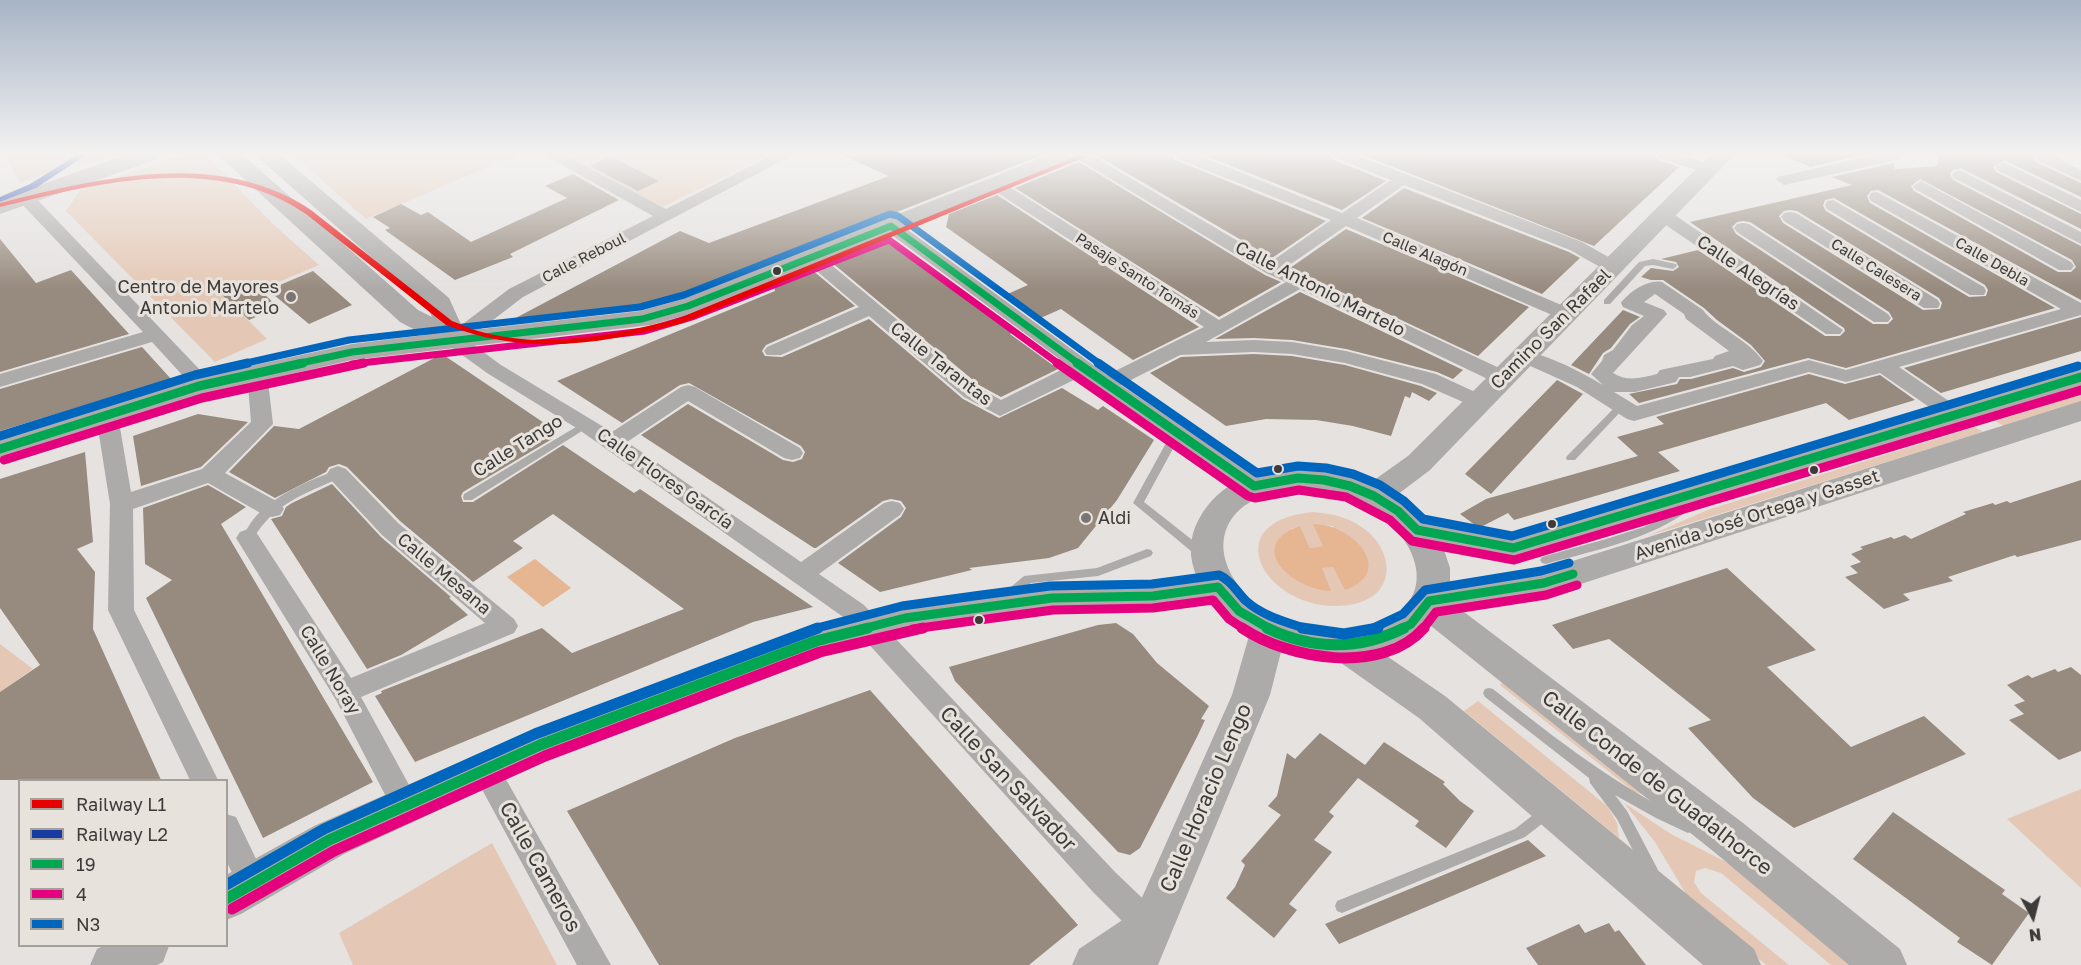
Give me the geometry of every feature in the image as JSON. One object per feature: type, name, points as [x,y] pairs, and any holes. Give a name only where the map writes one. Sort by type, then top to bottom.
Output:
[{"type":"main road","points":[[0,205],[16,200]]},
{"type":"main road","points":[[279,200],[409,316],[454,340]]},
{"type":"main road","points":[[319,200],[440,304],[454,340]]},
{"type":"main road","points":[[0,449],[199,386],[352,352],[642,319],[688,306],[956,200]]},
{"type":"main road","name":"Camino San Rafael","points":[[1374,496],[1419,463],[1678,200]]},
{"type":"main road","points":[[352,352],[397,331],[409,316]]},
{"type":"main road","name":"Avenida José Ortega y Gasset","points":[[1417,530],[1513,548],[2081,377]]},
{"type":"main road","name":"Avenida José Ortega y Gasset","points":[[1428,602],[1544,583],[2081,411]]},
{"type":"main road","points":[[1298,478],[1324,480],[1350,486],[1374,496],[1398,512],[1417,530],[1430,554],[1434,578],[1428,602],[1411,624],[1381,639],[1344,646],[1306,642],[1269,629],[1239,610],[1212,572],[1209,527],[1226,503],[1254,486],[1298,478]]},
{"type":"main road","points":[[240,892],[329,840],[540,745],[816,641],[905,618],[1052,598],[1153,596],[1212,572]]},
{"type":"main road","name":"Calle Conde de Guadalhorce","points":[[1428,602],[1728,837],[1884,965]]},
{"type":"main road","name":"Calle Horacio Lengo","points":[[1142,946],[1251,695],[1269,629]]},
{"type":"main road","points":[[1344,646],[1432,707],[1738,965]]},
{"type":"main road","points":[[1095,965],[1142,946]]},
{"type":"main road","points":[[113,965],[144,947]]},
{"type":"street","points":[[28,200],[194,375],[199,386]]},
{"type":"street","points":[[636,200],[666,216]]},
{"type":"street","name":"Calle Reboul","points":[[454,340],[516,293],[697,200]]},
{"type":"street","name":"Pasaje Santo Tomás","points":[[1021,200],[1218,328]]},
{"type":"street","name":"Calle Antonio Martelo","points":[[1155,200],[1272,269],[1503,378]]},
{"type":"street","name":"Calle Alagón","points":[[1295,200],[1566,314]]},
{"type":"street","points":[[1272,269],[1373,200]]},
{"type":"street","points":[[1460,200],[1576,246],[1613,267]]},
{"type":"street","name":"Calle Debla","points":[[1884,200],[2079,310]]},
{"type":"street","points":[[1946,200],[2065,266]]},
{"type":"street","points":[[2008,200],[2081,238]]},
{"type":"street","points":[[2067,200],[2081,207]]},
{"type":"street","points":[[1833,205],[1977,291]]},
{"type":"street","name":"Calle Alegrías","points":[[1663,215],[1833,330]]},
{"type":"street","name":"Calle Calesera","points":[[1790,217],[1931,304]]},
{"type":"street","points":[[891,226],[1106,384],[1254,486]]},
{"type":"street","points":[[1743,228],[1881,318]]},
{"type":"street","name":"Calle Tarantas","points":[[811,257],[971,392],[1000,410],[1083,367]]},
{"type":"street","points":[[1106,384],[1218,328],[1289,289],[1298,281]]},
{"type":"street","points":[[1654,286],[1696,314],[1693,315],[1711,329],[1714,328],[1753,361],[1743,364],[1733,356],[1722,360],[1725,362],[1690,371],[1688,369],[1677,371],[1667,374],[1669,376],[1635,386],[1632,384],[1620,387],[1601,374],[1614,360],[1611,359],[1618,356],[1641,330],[1639,329],[1657,314],[1630,303],[1654,286]]},
{"type":"street","points":[[774,351],[872,308]]},
{"type":"street","points":[[1524,356],[1584,382],[1634,414],[1809,366],[1846,376],[2079,310]]},
{"type":"street","points":[[0,381],[154,335]]},
{"type":"street","name":"Calle Flores García","points":[[454,340],[494,369],[586,424],[855,612],[870,628]]},
{"type":"street","points":[[1175,349],[1254,346],[1292,348],[1335,355],[1429,379],[1479,402]]},
{"type":"street","points":[[1882,366],[1955,415]]},
{"type":"street","points":[[121,504],[210,474],[262,424],[257,373]]},
{"type":"street","points":[[612,442],[688,393],[792,453]]},
{"type":"street","points":[[107,416],[121,504],[121,610],[204,779]]},
{"type":"street","points":[[210,474],[272,509]]},
{"type":"street","name":"Calle Mesana","points":[[338,474],[390,528],[505,626],[345,692]]},
{"type":"street","points":[[801,575],[892,509]]},
{"type":"street","name":"Calle Noray","points":[[248,538],[345,692],[405,805]]},
{"type":"street","name":"Calle San Salvador","points":[[870,628],[894,657],[1088,865],[1142,946]]},
{"type":"street","name":"Calle Cameros","points":[[485,770],[595,965]]},
{"type":"street","points":[[228,836],[240,892]]},
{"type":"lane","points":[[1607,302],[1642,264],[1653,262],[1673,266]]},
{"type":"lane","points":[[1571,458],[1621,406]]},
{"type":"lane","name":"Calle Tango","points":[[468,497],[586,424]]},
{"type":"lane","points":[[1176,434],[1138,502],[1212,572]]},
{"type":"lane","points":[[248,538],[253,525],[272,509],[338,474]]},
{"type":"lane","points":[[1546,560],[1640,531],[1685,511],[1706,490]]},
{"type":"lane","points":[[993,606],[1028,579],[1098,572],[1147,553]]},
{"type":"lane","points":[[1489,693],[1592,774],[1637,802],[1702,833],[1728,837]]},
{"type":"lane","points":[[1592,774],[1622,814],[1647,860],[1665,904]]},
{"type":"lane","points":[[1342,906],[1520,833],[1552,809]]},
{"type":"shaded area","points":[[73,200],[250,200],[319,265],[269,286],[266,284],[257,288],[250,281],[221,293],[267,339],[215,362],[66,211]]},
{"type":"shaded area","points":[[344,200],[411,200],[366,219]]},
{"type":"shaded area","points":[[650,200],[677,200],[663,207]]},
{"type":"shaded area","points":[[2081,394],[2081,402],[2004,426],[1995,421]]},
{"type":"shaded area","points":[[1975,427],[1983,432],[1648,536],[1710,509]]},
{"type":"shaded area","points":[[1318,512],[1343,517],[1360,526],[1371,535],[1385,557],[1387,569],[1385,580],[1379,590],[1369,599],[1354,604],[1325,605],[1299,598],[1278,585],[1264,569],[1258,550],[1263,533],[1281,520]],"holes":[[[1314,524],[1333,526],[1333,566],[1321,568],[1291,529],[1300,526],[1310,548],[1324,546]]]},
{"type":"shaded area","points":[[1313,524],[1341,531],[1354,539],[1363,550],[1368,561],[1368,572],[1360,582],[1345,590],[1333,567],[1322,568],[1331,591],[1316,588],[1301,583],[1280,565],[1275,554],[1276,544],[1284,534],[1300,526],[1310,548],[1323,546]]},
{"type":"shaded area","points":[[535,559],[571,588],[543,607],[507,577]]},
{"type":"shaded area","points":[[0,644],[33,669],[0,692]]},
{"type":"shaded area","points":[[1504,681],[1649,797],[1633,791],[1500,685]]},
{"type":"shaded area","points":[[1478,701],[1607,806],[1617,823],[1619,838],[1464,711]]},
{"type":"shaded area","points":[[2081,789],[2081,888],[2007,819]]},
{"type":"shaded area","points":[[1624,803],[1671,834],[1732,865],[1855,965],[1831,965],[1721,873],[1705,868],[1696,871],[1694,882],[1701,893],[1789,965],[1766,965],[1689,899],[1655,842]]},
{"type":"shaded area","points":[[492,843],[557,965],[353,965],[339,933]]},
{"type":"building","points":[[563,200],[619,200],[510,254],[513,257],[455,280],[385,230],[390,228],[373,217],[401,204],[421,215],[428,212],[471,242]]},
{"type":"building","points":[[824,200],[927,200],[678,298],[607,310],[510,321],[680,231],[709,243]]},
{"type":"building","points":[[984,200],[1005,200],[1199,327],[1133,360],[1061,309],[1036,320],[1003,296],[1028,285],[946,227],[949,214]]},
{"type":"building","points":[[1034,200],[1142,200],[1265,275],[1281,282],[1219,317]]},
{"type":"building","points":[[1173,200],[1274,200],[1326,221],[1272,258]]},
{"type":"building","points":[[1317,200],[1357,200],[1342,210]]},
{"type":"building","points":[[1387,200],[1435,200],[1580,258],[1542,294],[1362,218]]},
{"type":"building","points":[[1477,200],[1643,200],[1594,246]]},
{"type":"building","points":[[1786,200],[1825,200],[1823,206],[1826,211],[1969,297],[1986,296],[1988,290],[1985,285],[1838,200],[1869,200],[1870,203],[2055,308],[1846,368],[1808,358],[1639,403],[1629,394],[1677,384],[1680,379],[1691,379],[1733,368],[1744,372],[1761,367],[1765,361],[1751,345],[1704,308],[1663,280],[1641,277],[1651,268],[1673,271],[1679,267],[1676,262],[1661,259],[1698,250],[1825,336],[1840,336],[1845,331],[1844,328],[1690,222]],"holes":[[[1784,211],[1797,211],[1939,298],[1942,303],[1940,309],[1923,310],[1783,223],[1779,216]],[[1737,222],[1750,222],[1889,312],[1893,319],[1888,324],[1873,324],[1736,234],[1732,227]]]},
{"type":"building","points":[[1897,200],[1930,200],[2058,272],[2071,272],[2076,267],[2072,260],[1959,200],[1992,200],[2081,246],[2081,300]]},
{"type":"building","points":[[2024,200],[2053,200],[2081,214],[2081,229]]},
{"type":"building","points":[[1346,229],[1529,307],[1478,356],[1290,268]]},
{"type":"building","points":[[0,239],[36,283],[71,270],[129,334],[0,372]]},
{"type":"building","points":[[886,239],[977,308],[983,305],[1017,330],[1010,334],[1058,369],[1001,397],[979,385],[830,261]]},
{"type":"building","points":[[811,269],[855,306],[766,345],[762,351],[765,356],[782,357],[869,319],[963,399],[999,418],[1062,388],[1098,410],[1103,406],[1154,440],[1117,500],[1078,548],[1049,558],[969,568],[972,570],[880,592],[838,563],[901,517],[906,508],[901,501],[891,499],[883,501],[814,548],[641,435],[688,404],[783,460],[793,462],[802,459],[805,452],[801,446],[689,383],[680,385],[622,423],[557,381],[775,291],[774,285],[768,286]]},
{"type":"building","points":[[313,271],[352,305],[309,324],[268,290]]},
{"type":"building","points":[[250,281],[278,307],[249,320],[220,293]]},
{"type":"building","points":[[1300,292],[1463,370],[1453,379],[1437,372],[1346,349],[1292,340],[1215,339]]},
{"type":"building","points":[[1623,310],[1640,317],[1630,324],[1611,348],[1603,353],[1589,374],[1571,365]]},
{"type":"building","points":[[2081,317],[2081,351],[1941,393],[1904,368]]},
{"type":"building","points":[[142,347],[171,379],[0,431],[0,389]]},
{"type":"building","points":[[442,354],[556,431],[548,436],[552,439],[463,492],[461,496],[463,502],[473,502],[563,445],[634,493],[640,489],[813,607],[753,622],[415,762],[375,696],[382,693],[381,691],[542,628],[572,653],[684,609],[553,514],[513,541],[523,548],[473,582],[400,521],[347,467],[339,464],[329,467],[326,472],[275,498],[229,472],[274,426],[299,429]]},
{"type":"building","points":[[1254,354],[1292,356],[1345,365],[1421,386],[1437,393],[1429,401],[1412,392],[1410,398],[1405,396],[1391,436],[1353,426],[1316,420],[1266,419],[1226,426],[1150,373],[1181,357]]},
{"type":"building","points":[[1809,374],[1845,384],[1880,375],[1915,400],[1849,420],[1826,403],[1658,452],[1680,471],[1514,520],[1508,513],[1479,528],[1460,514],[1486,499],[1638,456],[1617,437],[1664,424],[1656,417]]},
{"type":"building","points":[[1557,380],[1583,394],[1491,494],[1465,474]]},
{"type":"building","points":[[198,414],[248,422],[201,467],[141,486],[133,436]]},
{"type":"building","points":[[85,452],[93,542],[77,549],[95,572],[93,629],[161,779],[0,780],[0,692],[40,665],[0,608],[0,479]]},
{"type":"building","points":[[2081,480],[2081,540],[2017,557],[2015,555],[1948,577],[1953,581],[1903,594],[1910,600],[1884,609],[1845,577],[1858,573],[1850,566],[1861,562],[1851,554],[1863,549],[1860,547],[1891,537],[1894,539],[1905,535],[1911,539],[1966,514],[1963,512],[1993,503],[1995,505],[2007,501],[2010,503]]},
{"type":"building","points":[[332,484],[381,537],[451,597],[449,598],[468,615],[401,655],[367,669],[271,519],[282,516],[286,507],[292,503]]},
{"type":"building","points":[[208,485],[246,507],[221,524],[373,782],[263,838],[146,598],[172,580],[145,564],[143,508]]},
{"type":"building","points":[[1727,568],[1816,650],[1767,667],[1851,747],[1924,716],[1966,754],[1794,828],[1753,798],[1688,728],[1711,720],[1609,639],[1573,649],[1552,625]]},
{"type":"building","points":[[1116,623],[1133,634],[1157,663],[1209,706],[1201,719],[1205,720],[1197,737],[1140,848],[1130,855],[1118,852],[955,681],[949,667],[1098,625]]},
{"type":"building","points":[[2071,667],[2081,675],[2081,751],[2059,760],[2009,720],[2024,714],[2014,705],[2025,701],[2007,685],[2028,675],[2032,678],[2055,669],[2058,672]]},
{"type":"building","points":[[870,690],[1078,925],[1029,965],[659,965],[567,811],[735,738]]},
{"type":"building","points":[[1320,733],[1365,765],[1384,742],[1445,782],[1443,784],[1474,811],[1446,848],[1415,826],[1419,821],[1358,778],[1329,812],[1334,816],[1314,840],[1332,852],[1289,904],[1297,910],[1274,938],[1226,898],[1235,887],[1245,865],[1241,861],[1281,815],[1268,806],[1277,796],[1287,753],[1295,759]]},
{"type":"building","points":[[1893,812],[2005,890],[2002,894],[2029,913],[1992,965],[1957,942],[1960,938],[1853,859]]},
{"type":"building","points":[[1528,840],[1546,856],[1339,944],[1325,924]]},
{"type":"building","points":[[1609,923],[1615,932],[1619,930],[1646,965],[1538,965],[1526,948],[1579,924],[1585,933]]},
{"type":"rail line","name":"L1","points":[[0,205],[21,200]]},
{"type":"rail line","name":"L1","points":[[290,200],[309,212],[449,323],[475,333],[534,342],[595,339],[680,321],[977,200]]},
{"type":"transit line","name":"N3","points":[[0,436],[195,375],[349,340],[640,307],[684,295],[890,214],[898,216],[1113,374],[1257,473],[1298,466],[1326,468],[1353,474],[1380,485],[1404,501],[1423,519],[1512,536],[2078,366]]},
{"type":"transit line","name":"19","points":[[0,449],[199,386],[352,352],[642,319],[688,306],[891,226],[1106,384],[1254,486],[1298,478],[1324,480],[1350,486],[1374,496],[1398,511],[1417,530],[1513,548],[2081,377]]},
{"type":"transit line","name":"4","points":[[4,460],[202,398],[354,364],[645,331],[692,317],[889,240],[1099,394],[1248,496],[1255,498],[1299,490],[1346,497],[1390,520],[1412,541],[1514,560],[2081,390]]},
{"type":"transit line","name":"N3","points":[[228,884],[324,829],[535,734],[813,629],[902,606],[1050,586],[1152,584],[1219,575],[1226,578],[1247,602],[1274,618],[1309,630],[1344,634],[1377,628],[1403,614],[1425,590],[1541,571],[1569,563]]},
{"type":"transit line","name":"19","points":[[228,898],[329,840],[540,745],[816,641],[905,618],[1052,598],[1153,596],[1218,587],[1239,611],[1269,629],[1306,642],[1344,646],[1381,639],[1411,624],[1429,601],[1544,583],[1573,574]]},
{"type":"transit line","name":"4","points":[[232,909],[334,851],[545,756],[820,652],[907,630],[1053,610],[1153,608],[1213,600],[1232,621],[1274,645],[1298,653],[1349,658],[1397,647],[1418,634],[1436,612],[1546,595],[1577,585]]},
{"type":"place","name":"Centro de Mayores Antonio Martelo","points":[[291,297]]},
{"type":"place","name":"Aldi","points":[[1086,518]]}]
